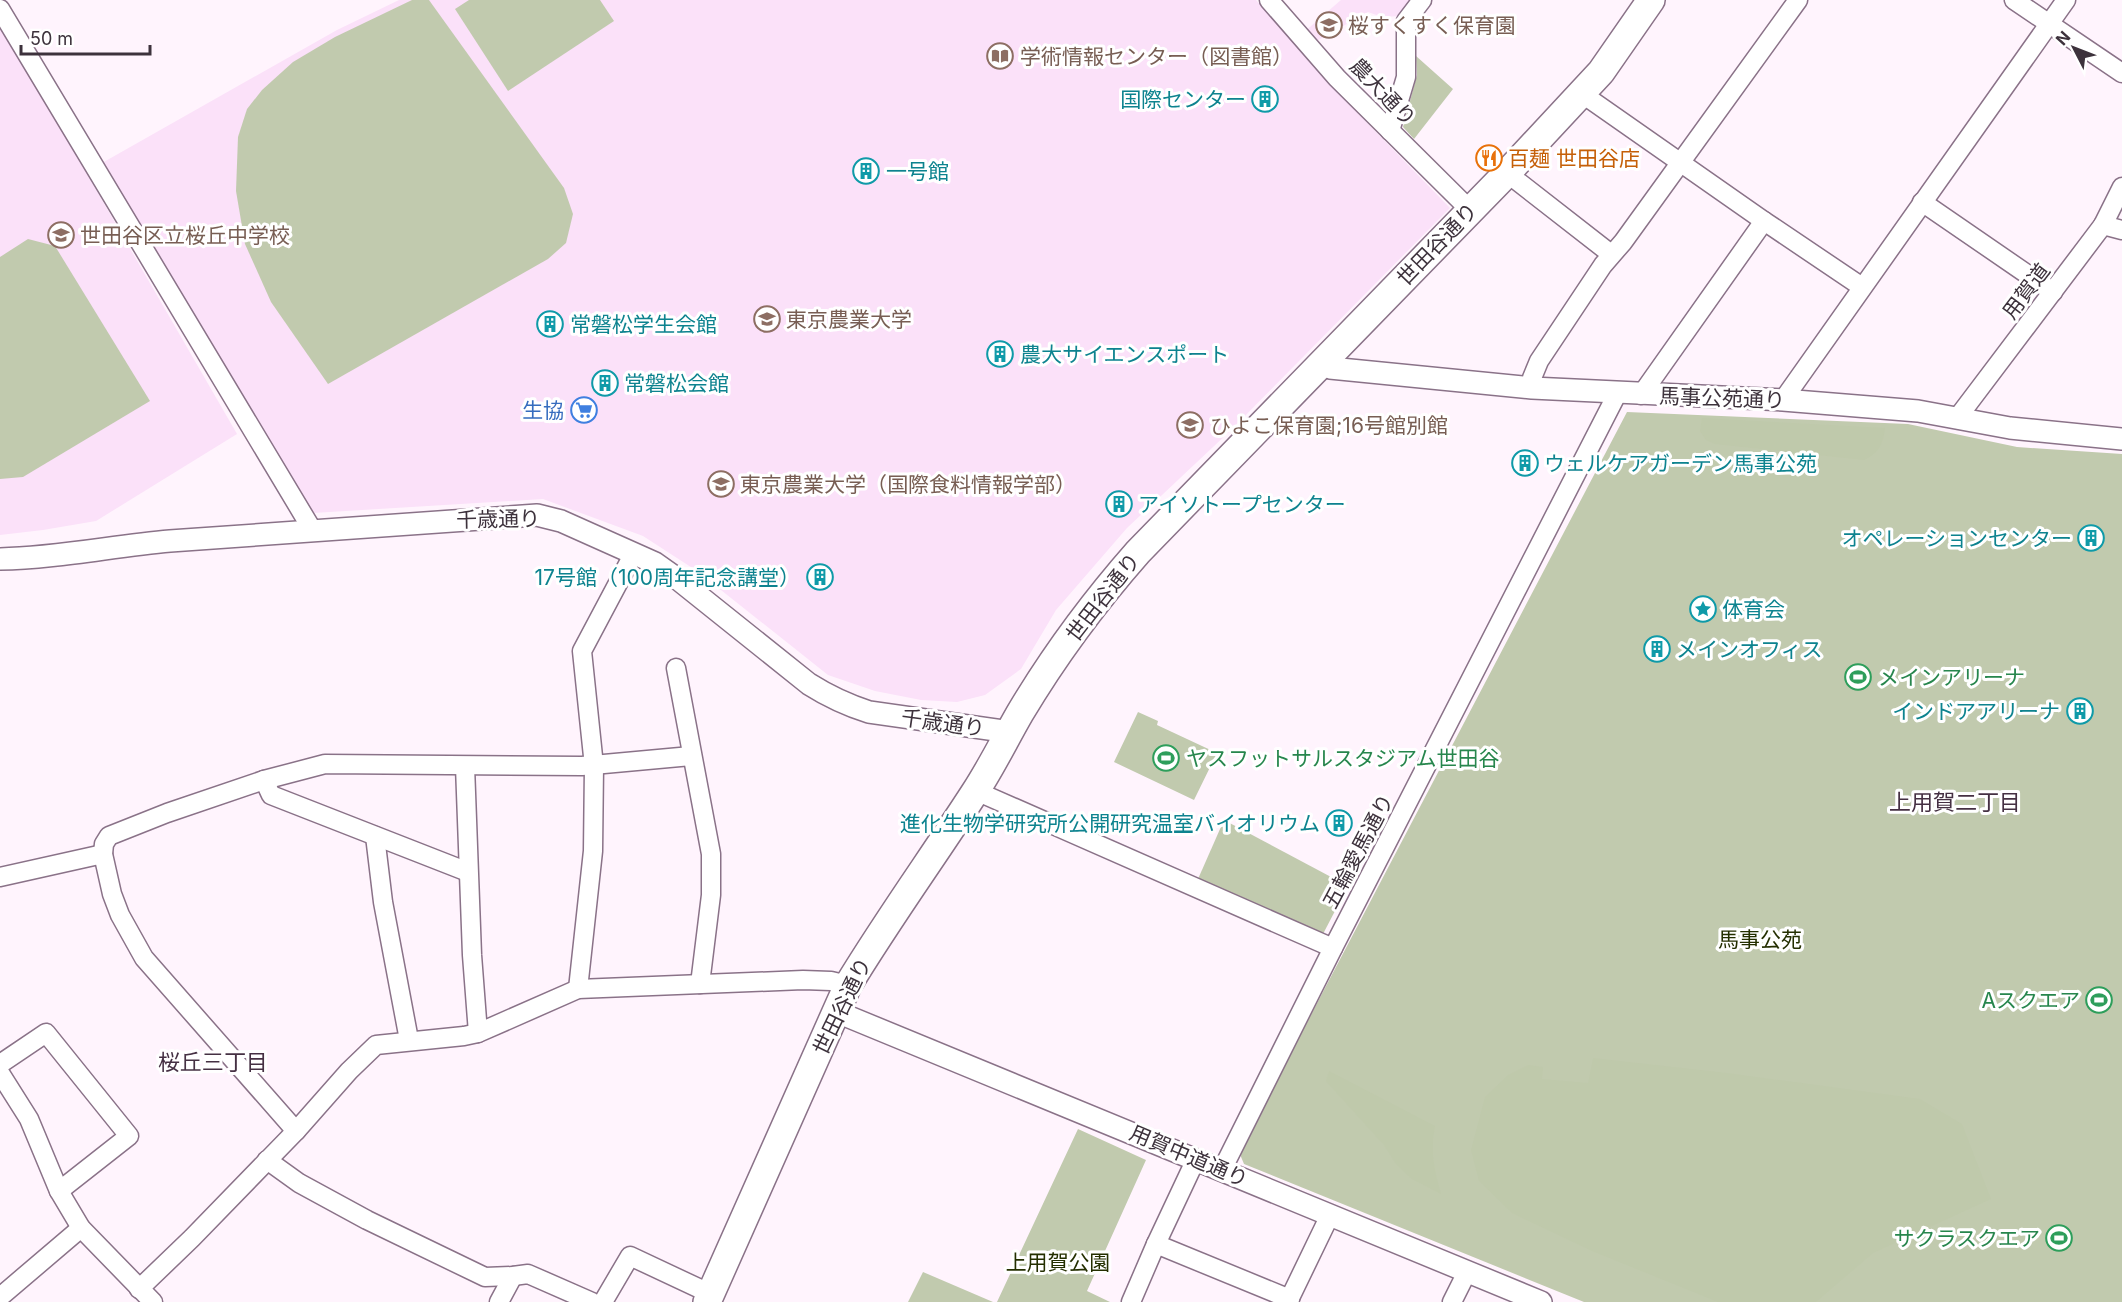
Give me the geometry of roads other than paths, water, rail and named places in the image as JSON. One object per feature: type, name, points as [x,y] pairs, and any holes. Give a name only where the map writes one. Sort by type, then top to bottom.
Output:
[{"type":"main road","name":"世田谷通り","points":[[709,1298],[848,985],[874,941],[976,791],[1020,713],[1080,622],[1107,588],[1170,518],[1507,173],[1601,72],[1651,0]]},
{"type":"street","name":"農大通り","points":[[1269,0],[1337,78],[1470,210]]},
{"type":"street","points":[[1390,131],[1406,77],[1406,21],[1422,0]]},
{"type":"street","points":[[1532,388],[1532,378],[1539,361],[1611,254],[1623,242],[1798,0]]},
{"type":"street","points":[[2014,0],[2122,73]]},
{"type":"street","points":[[1783,400],[2066,0]]},
{"type":"street","points":[[0,9],[313,531]]},
{"type":"street","points":[[1581,93],[1764,221],[1862,286]]},
{"type":"street","points":[[1507,173],[1611,254]]},
{"type":"street","name":"用賀道","points":[[1958,417],[2103,225],[2122,187]]},
{"type":"street","points":[[1922,202],[2053,292]]},
{"type":"street","points":[[1641,395],[1764,221]]},
{"type":"street","points":[[2103,225],[2122,230]]},
{"type":"street","name":"馬事公苑通り","points":[[1324,362],[1330,368],[1532,388],[1617,394],[1783,400],[1918,411],[2010,428],[2122,439]]},
{"type":"street","name":"五輪愛馬通り","points":[[1222,1170],[1617,394]]},
{"type":"street","name":"千歳通り","points":[[0,559],[51,556],[112,546],[159,542],[537,515],[561,520],[656,563],[680,579],[809,684],[834,699],[869,712],[1010,732]]},
{"type":"street","points":[[578,989],[593,850],[594,766],[582,651],[634,553]]},
{"type":"street","points":[[676,668],[711,854],[711,896],[700,984]]},
{"type":"street","points":[[296,1131],[144,958],[120,915],[112,894],[103,854],[104,844],[109,837],[167,813],[264,780],[325,764],[594,766],[691,756]]},
{"type":"street","points":[[465,766],[468,872],[478,1033]]},
{"type":"street","points":[[264,780],[271,795],[468,872]]},
{"type":"street","points":[[976,791],[1333,948]]},
{"type":"street","points":[[375,836],[382,902],[409,1040]]},
{"type":"street","points":[[0,877],[103,854]]},
{"type":"street","points":[[139,1289],[296,1131],[349,1071],[376,1045],[478,1033],[578,989],[803,980],[831,981],[848,985]]},
{"type":"street","name":"用賀中道通り","points":[[837,1012],[1541,1302]]},
{"type":"street","points":[[0,1064],[46,1033],[129,1136],[59,1191]]},
{"type":"street","points":[[0,1074],[29,1119],[59,1191],[81,1228],[153,1302]]},
{"type":"street","points":[[1131,1302],[1196,1159]]},
{"type":"street","points":[[267,1160],[299,1183],[366,1220],[485,1277],[528,1274],[592,1302]]},
{"type":"street","points":[[1156,1244],[1289,1300],[1330,1215]]},
{"type":"street","points":[[0,1297],[81,1228]]},
{"type":"street","points":[[603,1302],[630,1256],[709,1298]]},
{"type":"street","points":[[1452,1302],[1467,1272]]},
{"type":"street","points":[[499,1302],[513,1276]]},
{"type":"place","name":"桜すくすく保育園","points":[[1329,25]]},
{"type":"place","name":"学術情報センター（図書館）","points":[[1000,56]]},
{"type":"place","name":"国際センター","points":[[1265,99]]},
{"type":"place","name":"百麺 世田谷店","points":[[1489,158]]},
{"type":"place","name":"一号館","points":[[866,171]]},
{"type":"place","name":"世田谷区立桜丘中学校","points":[[61,235]]},
{"type":"place","name":"東京農業大学","points":[[767,319]]},
{"type":"place","name":"常磐松学生会館","points":[[550,324]]},
{"type":"place","name":"農大サイエンスポート","points":[[1000,354]]},
{"type":"place","name":"常磐松会館","points":[[605,383]]},
{"type":"place","name":"生協","points":[[584,410]]},
{"type":"place","name":"ひよこ保育園;16号館別館","points":[[1190,425]]},
{"type":"place","name":"ウェルケアガーデン馬事公苑","points":[[1525,463]]},
{"type":"place","name":"東京農業大学（国際食料情報学部）","points":[[721,484]]},
{"type":"place","name":"アイソトープセンター","points":[[1119,504]]},
{"type":"place","name":"オペレーションセンター","points":[[2091,538]]},
{"type":"place","name":"17号館（100周年記念講堂）","points":[[820,577]]},
{"type":"place","name":"体育会","points":[[1703,609]]},
{"type":"place","name":"メインオフィス","points":[[1657,649]]},
{"type":"place","name":"メインアリーナ","points":[[1858,677]]},
{"type":"place","name":"インドアアリーナ","points":[[2080,711]]},
{"type":"place","name":"ヤスフットサルスタジアム世田谷","points":[[1166,758]]},
{"type":"place","name":"進化生物学研究所公開研究温室バイオリウム","points":[[1339,823]]},
{"type":"place","name":"Aスクエア","points":[[2099,1000]]},
{"type":"place","name":"サクラスクエア","points":[[2059,1238]]},
{"type":"district","name":"上用賀二丁目","points":[[1955,802]]},
{"type":"district","name":"桜丘三丁目","points":[[213,1062]]},
{"type":"park label","name":"馬事公苑","points":[[1760,939]]},
{"type":"park label","name":"上用賀公園","points":[[1058,1262]]}]
